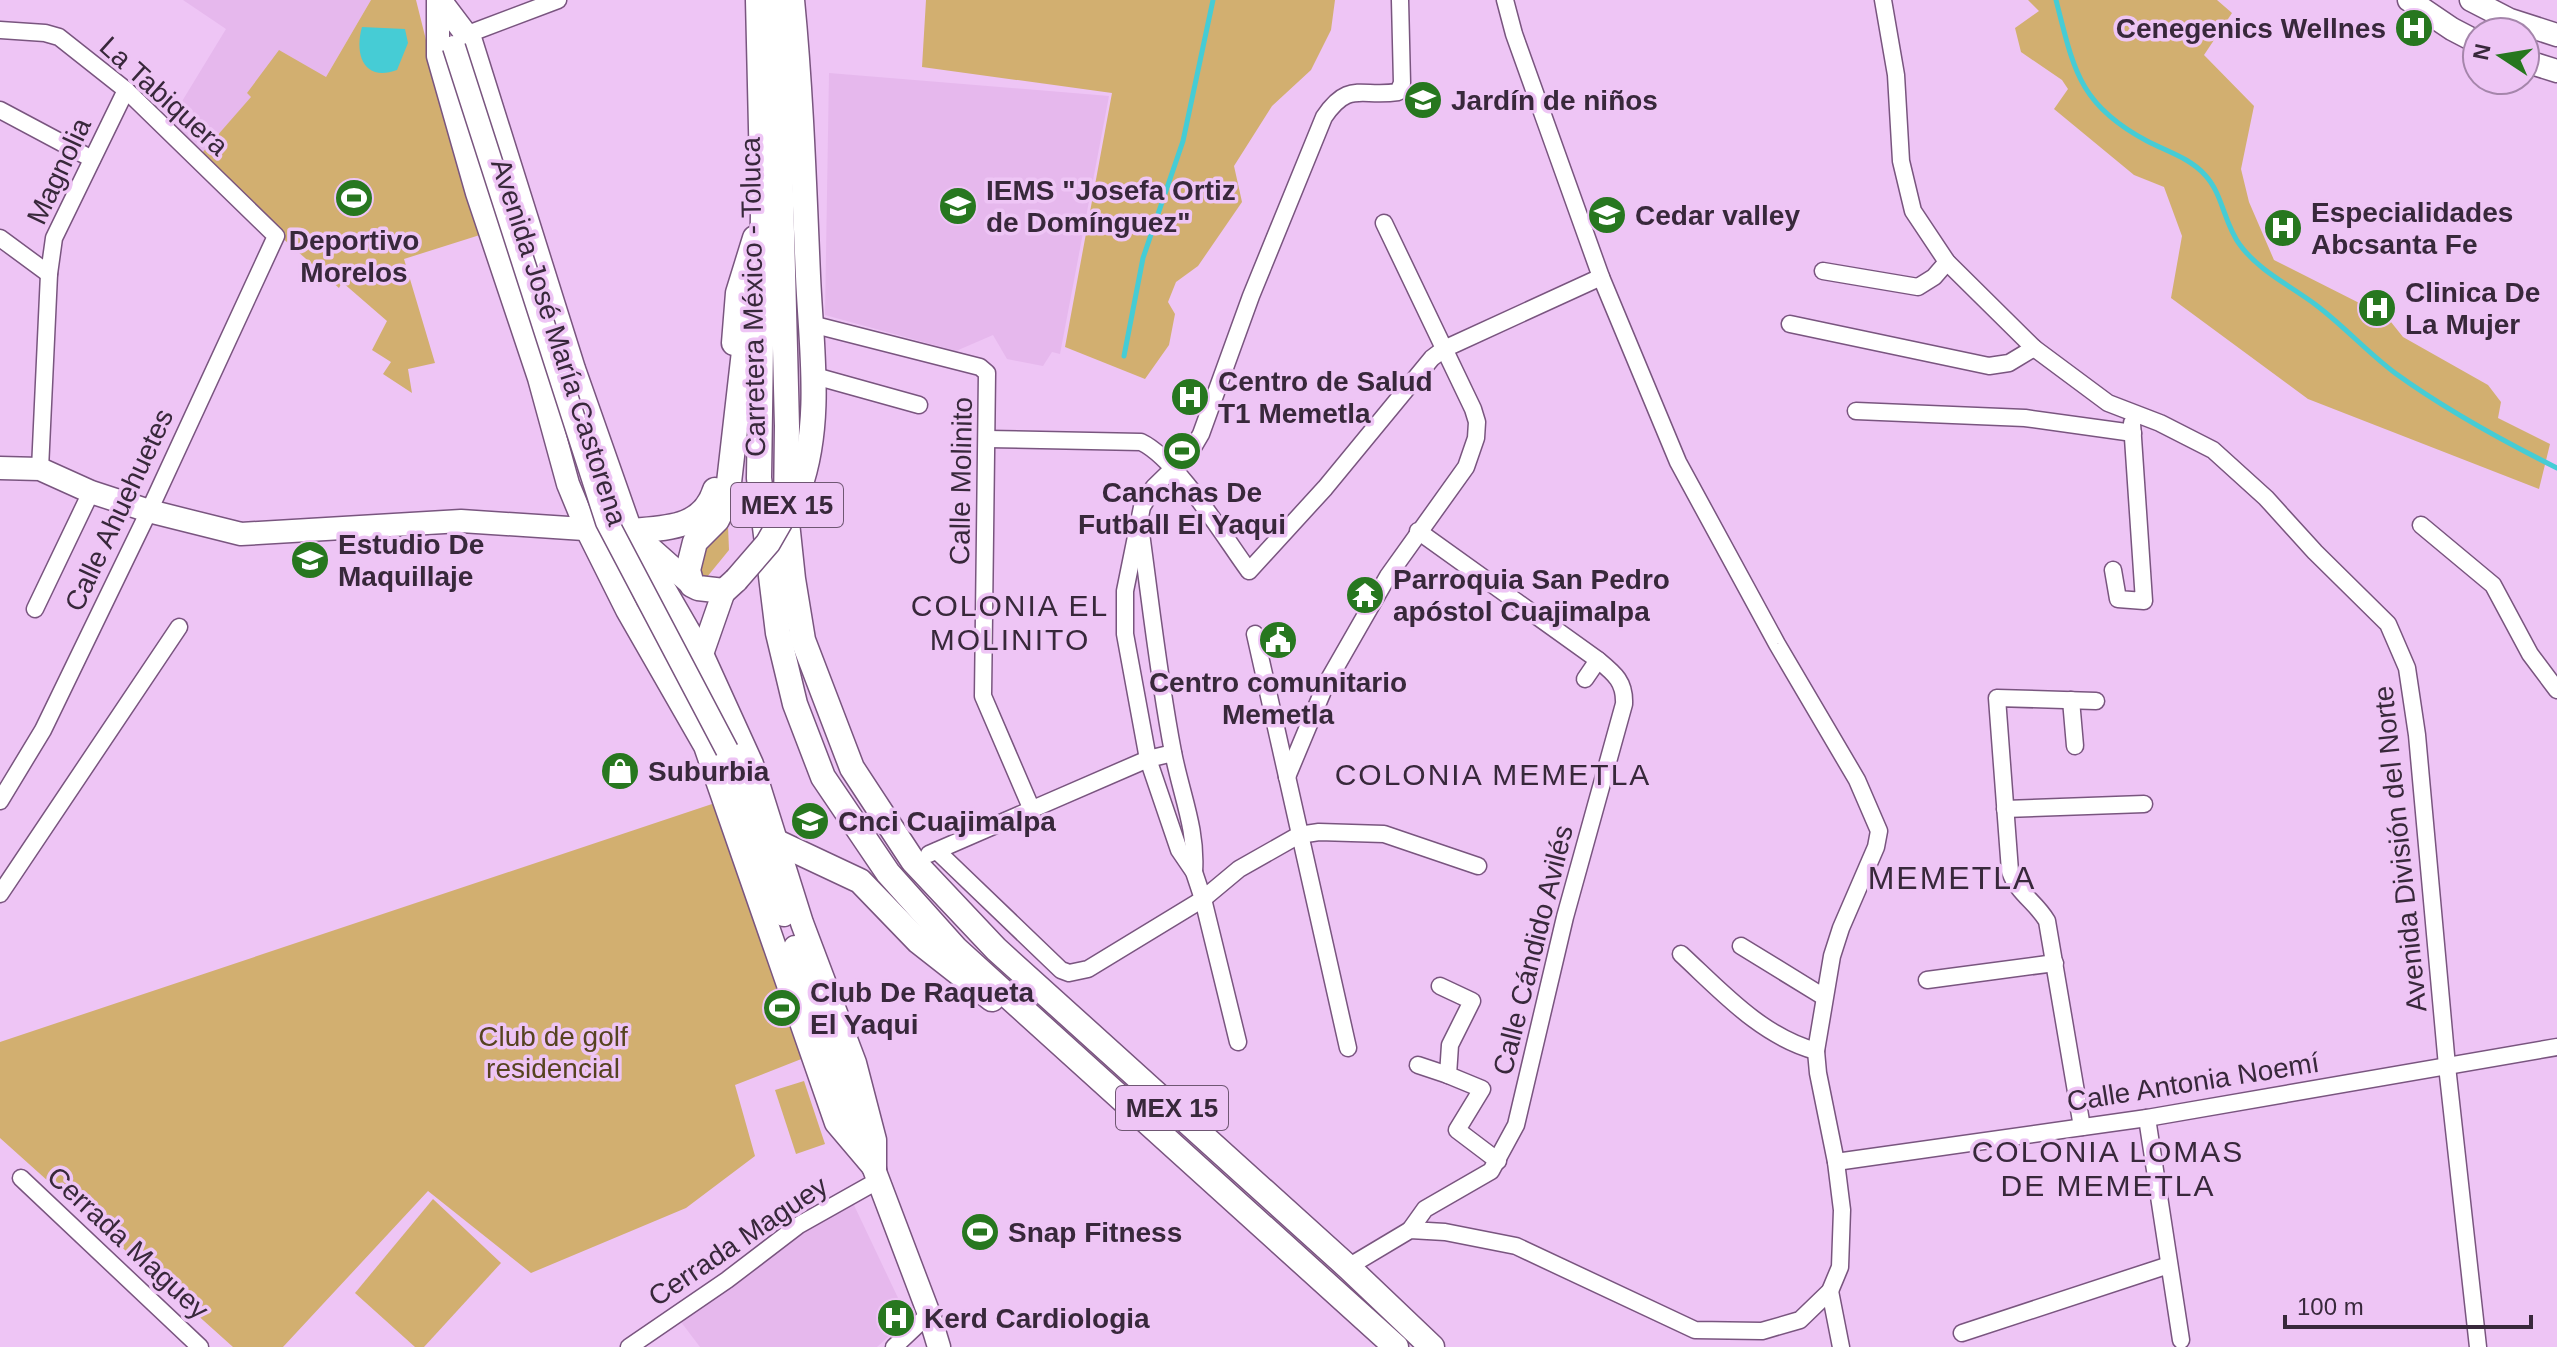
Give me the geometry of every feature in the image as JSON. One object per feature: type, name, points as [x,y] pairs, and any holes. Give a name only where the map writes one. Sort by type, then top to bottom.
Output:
[{"type":"main road","name":"Carretera México - Toluca","points":[[758,0],[763,213],[759,478],[778,633],[795,704],[823,777],[888,873],[956,949],[1396,1347]]},
{"type":"main road","name":"Carretera México - Toluca","points":[[776,0],[787,426],[786,513],[803,640],[852,768],[913,861],[996,949],[1348,1267],[1432,1347]]},
{"type":"main road","points":[[750,254],[747,325],[727,500],[717,520],[695,542],[691,551],[688,570],[692,585],[698,588],[730,585],[768,543],[799,489],[812,445],[812,358],[792,0]]},
{"type":"main road","points":[[631,531],[679,526],[707,509],[713,497],[721,473],[738,293],[763,213]]},
{"type":"main road","points":[[777,842],[860,881],[928,949],[968,982],[1071,1052]]},
{"type":"street","name":"Avenida José María Castorena","points":[[439,0],[461,40],[530,221],[574,369],[631,531],[702,654],[731,724],[752,764],[802,923],[855,1063],[875,1140],[877,1174]]},
{"type":"street","name":"Avenida José María Castorena","points":[[439,0],[438,56],[477,193],[539,378],[568,484],[587,530],[633,620],[705,746],[836,1123],[877,1174]]},
{"type":"street","points":[[461,40],[558,0]]},
{"type":"street","points":[[1238,1042],[1203,899],[1194,872],[1179,850],[1148,759],[1125,634],[1125,591],[1147,496],[1191,451],[1201,434],[1251,296],[1324,117],[1336,99],[1357,92],[1398,92],[1402,83],[1400,0]]},
{"type":"street","points":[[1410,1230],[1445,1232],[1516,1246],[1695,1330],[1762,1331],[1800,1320],[1830,1291],[1840,1267],[1842,1210],[1816,1051],[1836,942],[1876,847],[1879,831],[1857,780],[1777,644],[1678,462],[1601,277],[1514,34],[1505,0]]},
{"type":"street","name":"Avenida División del Norte","points":[[1883,0],[1896,75],[1901,161],[1913,211],[1947,262],[2034,348],[2108,403],[2160,423],[2213,450],[2266,498],[2388,624],[2409,676],[2478,1347]]},
{"type":"street","points":[[2409,0],[2461,34]]},
{"type":"street","points":[[2471,0],[2510,20],[2557,35]]},
{"type":"street","name":"La Tabiquera","points":[[0,30],[59,37],[126,90],[276,236]]},
{"type":"street","name":"Avenida José María Castorena","points":[[461,40],[607,522],[727,750],[852,1111],[939,1347]]},
{"type":"street","name":"Magnolia","points":[[40,469],[49,274],[54,238],[126,90]]},
{"type":"street","points":[[0,110],[92,159]]},
{"type":"street","points":[[1287,777],[1325,686],[1388,576],[1466,467],[1476,438],[1477,422],[1473,409],[1384,223]]},
{"type":"street","name":"Calle Ahuehuetes","points":[[0,801],[43,730],[149,511],[276,236]]},
{"type":"street","points":[[0,238],[49,274]]},
{"type":"street","points":[[1823,271],[1918,287],[1934,277],[1947,262]]},
{"type":"street","points":[[987,439],[1141,442],[1158,451],[1173,467],[1249,571],[1325,488],[1432,358],[1444,349],[1601,277]]},
{"type":"street","points":[[1790,324],[1989,366],[2009,363],[2034,348]]},
{"type":"street","name":"Calle Molinito","points":[[819,326],[980,367],[987,373],[983,696],[1032,810]]},
{"type":"street","points":[[539,378],[574,369]]},
{"type":"street","points":[[822,378],[919,405]]},
{"type":"street","points":[[1856,411],[2025,418],[2133,433]]},
{"type":"street","points":[[2113,570],[2118,599],[2144,601],[2131,413]]},
{"type":"street","points":[[0,468],[40,469],[91,492],[149,511],[241,534],[461,521],[631,531],[692,585]]},
{"type":"street","points":[[35,609],[91,492]]},
{"type":"street","points":[[1139,520],[1173,753],[1196,845],[1194,872]]},
{"type":"street","points":[[2421,525],[2493,585],[2530,654],[2557,690]]},
{"type":"street","points":[[1418,531],[1598,660],[1585,679]]},
{"type":"street","points":[[702,654],[730,585]]},
{"type":"street","points":[[0,894],[179,627]]},
{"type":"street","points":[[1255,634],[1348,1048]]},
{"type":"street","name":"Calle Cándido Avilés","points":[[1348,1267],[1410,1230],[1425,1209],[1491,1171],[1516,1125],[1565,917],[1624,704],[1625,690],[1618,677],[1598,660]]},
{"type":"street","points":[[2082,1127],[2047,921],[2040,908],[2015,886],[2010,871],[1997,698],[2096,701]]},
{"type":"street","points":[[2071,700],[2075,746]]},
{"type":"street","points":[[913,861],[1148,759],[1173,753]]},
{"type":"street","points":[[2005,809],[2144,804]]},
{"type":"street","points":[[937,851],[1061,970],[1069,973],[1088,969],[1203,899],[1239,869],[1299,835],[1319,832],[1384,834],[1478,866]]},
{"type":"street","points":[[1741,946],[1824,997]]},
{"type":"street","points":[[1681,954],[1743,1013],[1798,1046],[1816,1051]]},
{"type":"street","points":[[1927,980],[2055,963]]},
{"type":"street","name":"Calle Cándido Avilés","points":[[1440,986],[1472,1001],[1450,1045],[1448,1075],[1482,1089],[1457,1130],[1498,1161]]},
{"type":"street","name":"Calle Antonia Noemí","points":[[1836,1162],[2147,1118],[2557,1047]]},
{"type":"street","points":[[1418,1065],[1448,1075]]},
{"type":"street","points":[[2147,1118],[2181,1340]]},
{"type":"street","name":"Cerrada Maguey","points":[[629,1347],[727,1280],[799,1225],[877,1174]]},
{"type":"street","name":"Cerrada Maguey","points":[[21,1178],[200,1347]]},
{"type":"street","points":[[1962,1333],[2169,1265]]},
{"type":"street","points":[[1830,1291],[1841,1347]]},
{"type":"street","points":[[894,1347],[929,1314]]},
{"type":"shaded area","points":[[183,0],[371,0],[326,77],[247,93],[252,97],[203,152],[170,121],[226,29]]},
{"type":"shaded area","points":[[362,27],[405,29],[408,43],[397,70],[376,72],[364,64],[359,47]]},
{"type":"shaded area","name":"IEMS \"Josefa Ortiz de Domínguez\"","points":[[829,73],[1109,96],[1060,354],[1052,352],[1043,366],[1007,359],[993,335],[956,351],[825,315]]},
{"type":"shaded area","points":[[853,1203],[908,1319],[877,1347],[700,1347],[681,1322],[786,1239]]},
{"type":"green space","name":"Deportivo Morelos","points":[[371,0],[416,0],[439,92],[483,234],[404,259],[435,363],[408,369],[412,393],[383,374],[391,362],[372,350],[387,321],[342,282],[339,288],[195,161],[251,97],[247,93],[279,50],[326,77]]},
{"type":"green space","points":[[926,0],[1335,0],[1331,30],[1311,70],[1272,106],[1234,166],[1242,202],[1198,266],[1176,282],[1168,302],[1175,314],[1169,345],[1145,379],[1065,347],[1112,93],[922,67]]},
{"type":"green space","points":[[2028,0],[2217,0],[2232,13],[2204,55],[2254,106],[2241,169],[2249,202],[2274,260],[2387,317],[2403,337],[2488,385],[2501,402],[2498,418],[2550,444],[2539,489],[2308,399],[2171,298],[2182,236],[2164,187],[2134,175],[2054,109],[2068,89],[2062,80],[2021,52],[2015,28],[2039,11]]},
{"type":"green space","points":[[727,501],[729,550],[707,577],[695,575],[688,542]]},
{"type":"green space","name":"Club de golf residencial","points":[[718,802],[809,1056],[735,1085],[755,1156],[686,1208],[531,1273],[428,1191],[283,1347],[233,1347],[0,1138],[0,1042]]},
{"type":"green space","points":[[804,1081],[825,1144],[796,1154],[775,1090]]},
{"type":"green space","points":[[433,1199],[501,1263],[424,1347],[415,1347],[355,1293]]},
{"type":"waterway","points":[[1124,356],[1143,258],[1183,141],[1213,0]]},
{"type":"waterway","points":[[2056,0],[2075,66],[2093,99],[2124,127],[2185,159],[2205,175],[2216,191],[2235,237],[2256,263],[2316,305],[2414,387],[2474,424],[2557,468]]},
{"type":"place","name":"Cenegenics Wellnes","points":[[2414,28]]},
{"type":"place","name":"Jardín de niños","points":[[1423,100]]},
{"type":"place","name":"Deportivo Morelos","points":[[354,198]]},
{"type":"place","name":"IEMS \"Josefa Ortiz de Domínguez\"","points":[[958,206]]},
{"type":"place","name":"Cedar valley","points":[[1607,215]]},
{"type":"place","name":"Especialidades Abcsanta Fe","points":[[2283,228]]},
{"type":"place","name":"Clinica De La Mujer","points":[[2377,308]]},
{"type":"place","name":"Centro de Salud T1 Memetla","points":[[1190,397]]},
{"type":"place","name":"Canchas De Futball El Yaqui","points":[[1182,451]]},
{"type":"place","name":"Estudio De Maquillaje","points":[[310,560]]},
{"type":"place","name":"Parroquia San Pedro apóstol Cuajimalpa","points":[[1365,595]]},
{"type":"place","name":"Centro comunitario Memetla","points":[[1278,640]]},
{"type":"place","name":"Suburbia","points":[[620,771]]},
{"type":"place","name":"Cnci Cuajimalpa","points":[[810,821]]},
{"type":"place","name":"Club De Raqueta El Yaqui","points":[[782,1008]]},
{"type":"place","name":"Snap Fitness","points":[[980,1232]]},
{"type":"place","name":"Kerd Cardiologia","points":[[896,1318]]},
{"type":"district","name":"COLONIA EL MOLINITO","points":[[1010,622]]},
{"type":"district","name":"COLONIA MEMETLA","points":[[1493,774]]},
{"type":"district","name":"MEMETLA","points":[[1952,878]]},
{"type":"district","name":"COLONIA LOMAS DE MEMETLA","points":[[2108,1168]]}]
